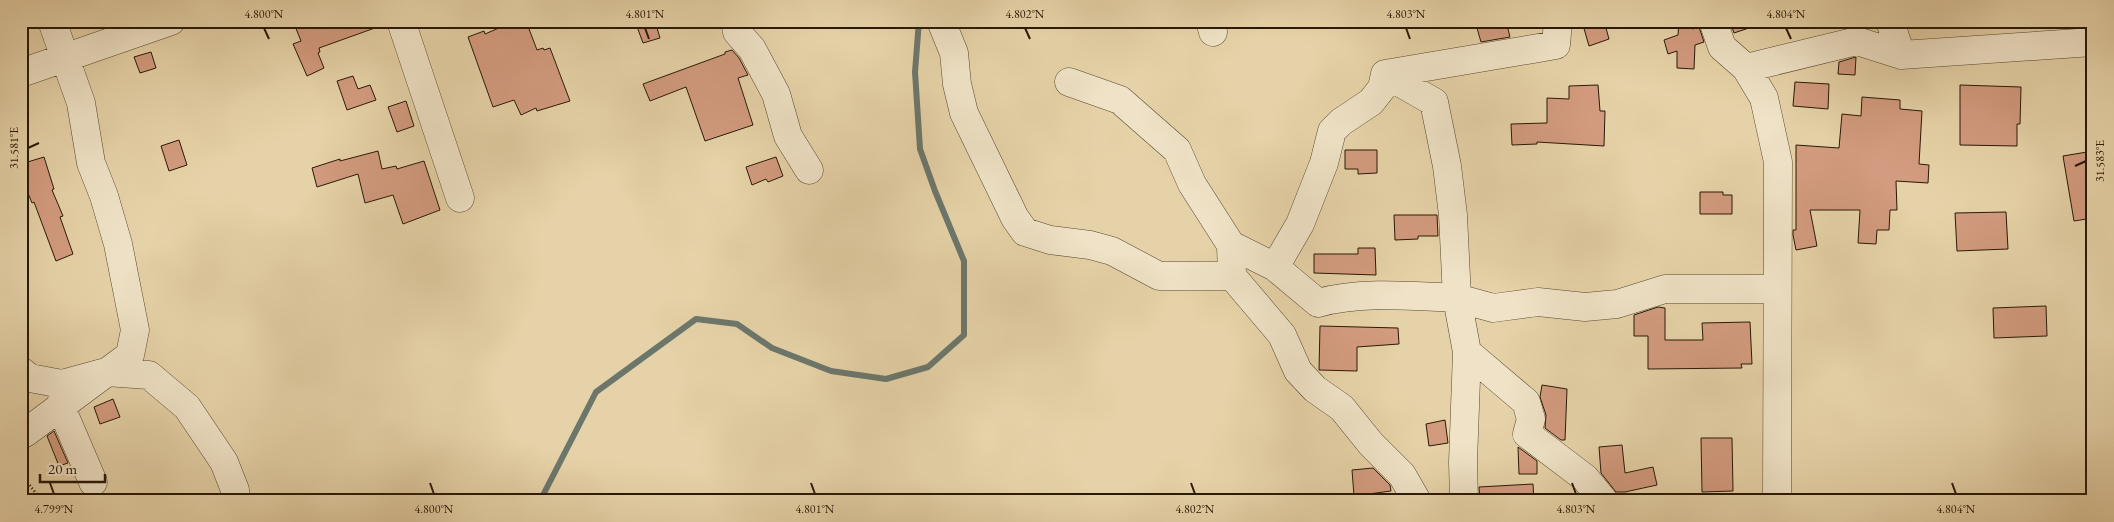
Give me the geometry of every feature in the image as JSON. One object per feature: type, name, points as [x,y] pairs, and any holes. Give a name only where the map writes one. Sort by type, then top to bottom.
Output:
[{"type":"street","points":[[25,432],[130,355],[134,330],[118,244],[104,196],[91,164],[81,103],[52,21]]},
{"type":"street","points":[[21,72],[171,21]]},
{"type":"street","points":[[401,21],[460,198]]},
{"type":"street","points":[[735,21],[737,32],[752,49],[776,94],[788,136],[809,170]]},
{"type":"street","points":[[941,21],[954,53],[957,84],[964,113],[1015,218],[1025,232],[1050,240],[1112,250],[1159,276],[1232,276]]},
{"type":"street","points":[[1385,74],[1556,44],[1558,21]]},
{"type":"street","points":[[1713,21],[1722,47],[1746,68],[1764,98],[1778,162],[1776,289],[1777,501]]},
{"type":"street","points":[[1890,21],[1900,55]]},
{"type":"street","points":[[1746,68],[1857,41],[1900,55],[2061,32],[2093,42]]},
{"type":"street","points":[[1275,267],[1300,224],[1324,163],[1332,131],[1341,122],[1371,102],[1382,88],[1385,74]]},
{"type":"street","points":[[1385,74],[1434,102],[1447,166],[1453,215],[1457,298],[1467,352],[1463,462],[1464,501]]},
{"type":"street","points":[[1069,82],[1120,100],[1178,150],[1192,184],[1231,245],[1232,276],[1282,335],[1298,371],[1315,389],[1342,408],[1372,444],[1402,475],[1417,501]]},
{"type":"street","points":[[1231,245],[1275,267],[1318,303],[1337,298],[1405,296],[1457,298],[1493,308],[1538,302],[1585,307],[1617,304],[1665,289],[1776,289]]},
{"type":"street","points":[[1467,352],[1526,402],[1532,419],[1527,434],[1585,478],[1604,501]]},
{"type":"street","points":[[21,371],[30,378],[62,384],[106,372],[150,375],[187,407],[224,462],[235,490],[236,501]]},
{"type":"street","points":[[60,405],[93,482]]},
{"type":"path","points":[[21,480],[27,482],[42,501]]},
{"type":"building","points":[[293,21],[386,21],[386,24],[319,48],[320,52],[318,53],[324,68],[307,76],[293,44],[301,41]]},
{"type":"building","points":[[515,21],[526,21],[537,50],[550,48],[570,101],[537,111],[536,108],[521,115],[514,100],[493,107],[468,37],[484,31],[485,34]]},
{"type":"building","points":[[635,21],[655,21],[660,38],[643,43]]},
{"type":"building","points":[[1475,21],[1506,21],[1510,37],[1481,42]]},
{"type":"building","points":[[1594,21],[1604,21],[1609,39],[1589,46],[1583,25]]},
{"type":"building","points":[[1679,21],[1691,21],[1692,29],[1699,27],[1704,42],[1695,45],[1694,69],[1677,68],[1677,51],[1668,54],[1664,40],[1678,35]]},
{"type":"building","points":[[1730,21],[1757,21],[1758,25],[1734,33]]},
{"type":"building","points":[[732,50],[739,58],[748,75],[738,78],[753,125],[705,141],[686,87],[650,101],[643,84]]},
{"type":"building","points":[[151,52],[156,68],[140,73],[134,57]]},
{"type":"building","points":[[1856,57],[1855,75],[1838,74],[1839,62]]},
{"type":"building","points":[[353,76],[358,89],[370,85],[376,100],[347,110],[337,81]]},
{"type":"building","points":[[1795,82],[1829,84],[1828,109],[1793,106]]},
{"type":"building","points":[[1598,85],[1600,111],[1605,111],[1604,146],[1537,142],[1537,144],[1512,145],[1511,124],[1547,123],[1547,98],[1569,99],[1569,86]]},
{"type":"building","points":[[1960,85],[2021,87],[2020,124],[2017,124],[2017,146],[1960,145]]},
{"type":"building","points":[[1862,97],[1900,100],[1900,109],[1922,111],[1919,164],[1929,165],[1928,183],[1896,181],[1897,210],[1890,210],[1889,230],[1877,230],[1876,244],[1858,243],[1860,210],[1810,210],[1817,246],[1796,250],[1793,230],[1796,230],[1796,145],[1839,148],[1842,114],[1861,116]]},
{"type":"building","points":[[406,101],[414,126],[397,132],[388,107]]},
{"type":"building","points":[[179,140],[187,165],[169,171],[161,146]]},
{"type":"building","points":[[1345,150],[1377,150],[1377,173],[1358,174],[1358,169],[1345,169]]},
{"type":"building","points":[[378,151],[382,169],[396,166],[397,169],[424,161],[440,210],[403,224],[393,195],[365,203],[358,174],[317,187],[312,168],[340,159],[340,161]]},
{"type":"building","points":[[2093,151],[2093,218],[2074,221],[2063,156]]},
{"type":"building","points":[[44,157],[54,189],[52,190],[63,216],[60,217],[73,254],[56,261],[34,202],[32,203],[21,176],[21,164]]},
{"type":"building","points":[[776,157],[783,176],[768,182],[766,179],[752,185],[746,167]]},
{"type":"building","points":[[1700,192],[1723,192],[1723,195],[1732,195],[1732,214],[1700,214]]},
{"type":"building","points":[[2006,212],[2008,249],[1957,251],[1955,213]]},
{"type":"building","points":[[1394,215],[1437,215],[1438,236],[1418,236],[1418,239],[1395,240]]},
{"type":"building","points":[[1358,248],[1375,248],[1376,275],[1314,273],[1314,254],[1358,254]]},
{"type":"building","points":[[2046,306],[2047,336],[1994,338],[1993,308]]},
{"type":"building","points":[[1658,307],[1665,308],[1665,340],[1703,340],[1702,323],[1750,322],[1752,364],[1741,364],[1742,368],[1648,369],[1648,336],[1634,336],[1634,315]]},
{"type":"building","points":[[1320,326],[1398,328],[1399,344],[1357,347],[1357,371],[1319,370]]},
{"type":"building","points":[[1542,385],[1567,389],[1565,440],[1561,440],[1545,428],[1546,415],[1540,397]]},
{"type":"building","points":[[113,399],[120,417],[100,424],[94,407]]},
{"type":"building","points":[[1445,420],[1448,443],[1429,446],[1426,424]]},
{"type":"building","points":[[54,431],[68,463],[59,466],[47,436]]},
{"type":"building","points":[[1701,438],[1732,438],[1733,491],[1702,492]]},
{"type":"building","points":[[1622,445],[1625,473],[1653,467],[1657,485],[1625,492],[1616,492],[1601,473],[1599,447]]},
{"type":"building","points":[[1518,447],[1537,461],[1537,474],[1519,474]]},
{"type":"building","points":[[1373,468],[1390,485],[1391,491],[1354,496],[1352,470]]},
{"type":"building","points":[[1533,484],[1534,501],[1480,501],[1479,487]]},
{"type":"waterway","points":[[540,501],[596,392],[696,319],[737,324],[772,348],[831,371],[886,379],[928,367],[964,335],[964,261],[920,149],[915,72],[919,21]]}]
